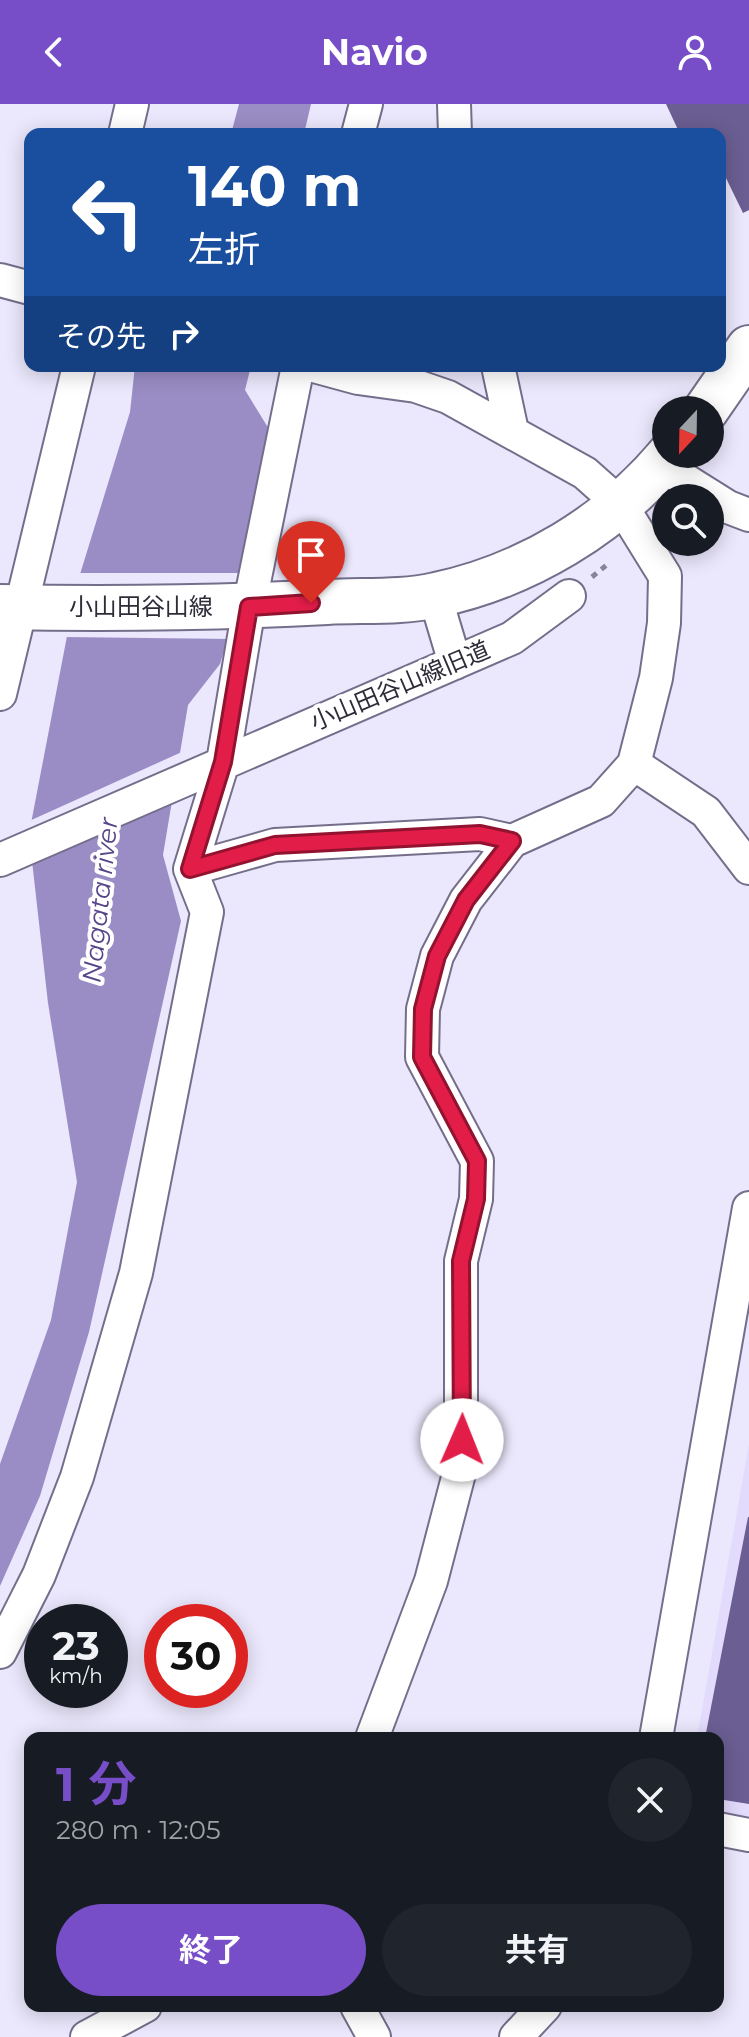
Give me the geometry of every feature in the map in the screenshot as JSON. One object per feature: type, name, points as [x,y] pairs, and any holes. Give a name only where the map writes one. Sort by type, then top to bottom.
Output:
[{"type":"main road","points":[[717,396],[744,361]]},
{"type":"main road","name":"小山田谷山線","points":[[9,607],[249,607],[435,596],[513,571],[561,547],[621,505],[657,468]]},
{"type":"street","points":[[126,128],[132,104]]},
{"type":"street","points":[[360,128],[366,104]]},
{"type":"street","points":[[454,104],[455,128]]},
{"type":"street","points":[[0,280],[24,286]]},
{"type":"street","points":[[0,694],[9,607],[77,372]]},
{"type":"street","points":[[0,1652],[39,1575],[77,1477],[136,1273],[207,912],[190,869],[223,762],[249,607],[297,372]]},
{"type":"street","points":[[336,372],[416,386],[448,397],[585,473],[621,505],[665,576],[664,623],[656,678],[634,764],[601,801],[512,841],[466,900],[437,956],[423,1009],[422,1057],[477,1161],[476,1199],[461,1261],[461,1466],[431,1581],[374,1732]]},
{"type":"street","points":[[499,372],[512,431]]},
{"type":"street","points":[[678,468],[728,507],[749,515]]},
{"type":"street","points":[[435,596],[455,663]]},
{"type":"street","name":"小山田谷山線旧道","points":[[0,860],[512,638],[569,596]]},
{"type":"street","points":[[634,764],[706,812],[749,868]]},
{"type":"street","points":[[190,869],[275,845],[480,834],[512,841]]},
{"type":"street","points":[[657,1732],[748,1228]]},
{"type":"street","points":[[724,1830],[749,1835]]},
{"type":"street","points":[[87,2037],[134,2012]]},
{"type":"street","points":[[360,2012],[374,2037]]},
{"type":"street","points":[[516,2037],[539,2012]]},
{"type":"shaded area","points":[[749,1444],[749,1821],[724,1816],[724,1732],[698,1732]]},
{"type":"water","points":[[239,104],[311,104],[305,128],[233,128]]},
{"type":"water","name":"Nagata river","points":[[134,372],[250,372],[245,390],[272,434],[244,583],[220,664],[188,705],[163,855],[181,921],[89,1332],[40,1496],[0,1586],[0,1464],[51,1320],[77,1182],[48,1003],[29,834],[77,584],[130,412]]},
{"type":"pier","points":[[76,573],[249,573],[232,639],[63,637]]},
{"type":"pier","points":[[184,751],[176,802],[28,867],[27,822]]},
{"type":"building","points":[[666,104],[749,104],[749,210],[743,213],[726,178],[726,128],[677,128]]},
{"type":"building","points":[[749,1517],[749,1804],[724,1800],[724,1732],[706,1732]]},
{"type":"route","points":[[311,603],[249,607],[223,762],[190,869],[275,845],[335,845],[480,834],[512,841],[466,900],[437,956],[423,1009],[422,1057],[477,1161],[476,1199],[461,1261],[462,1440]]}]
